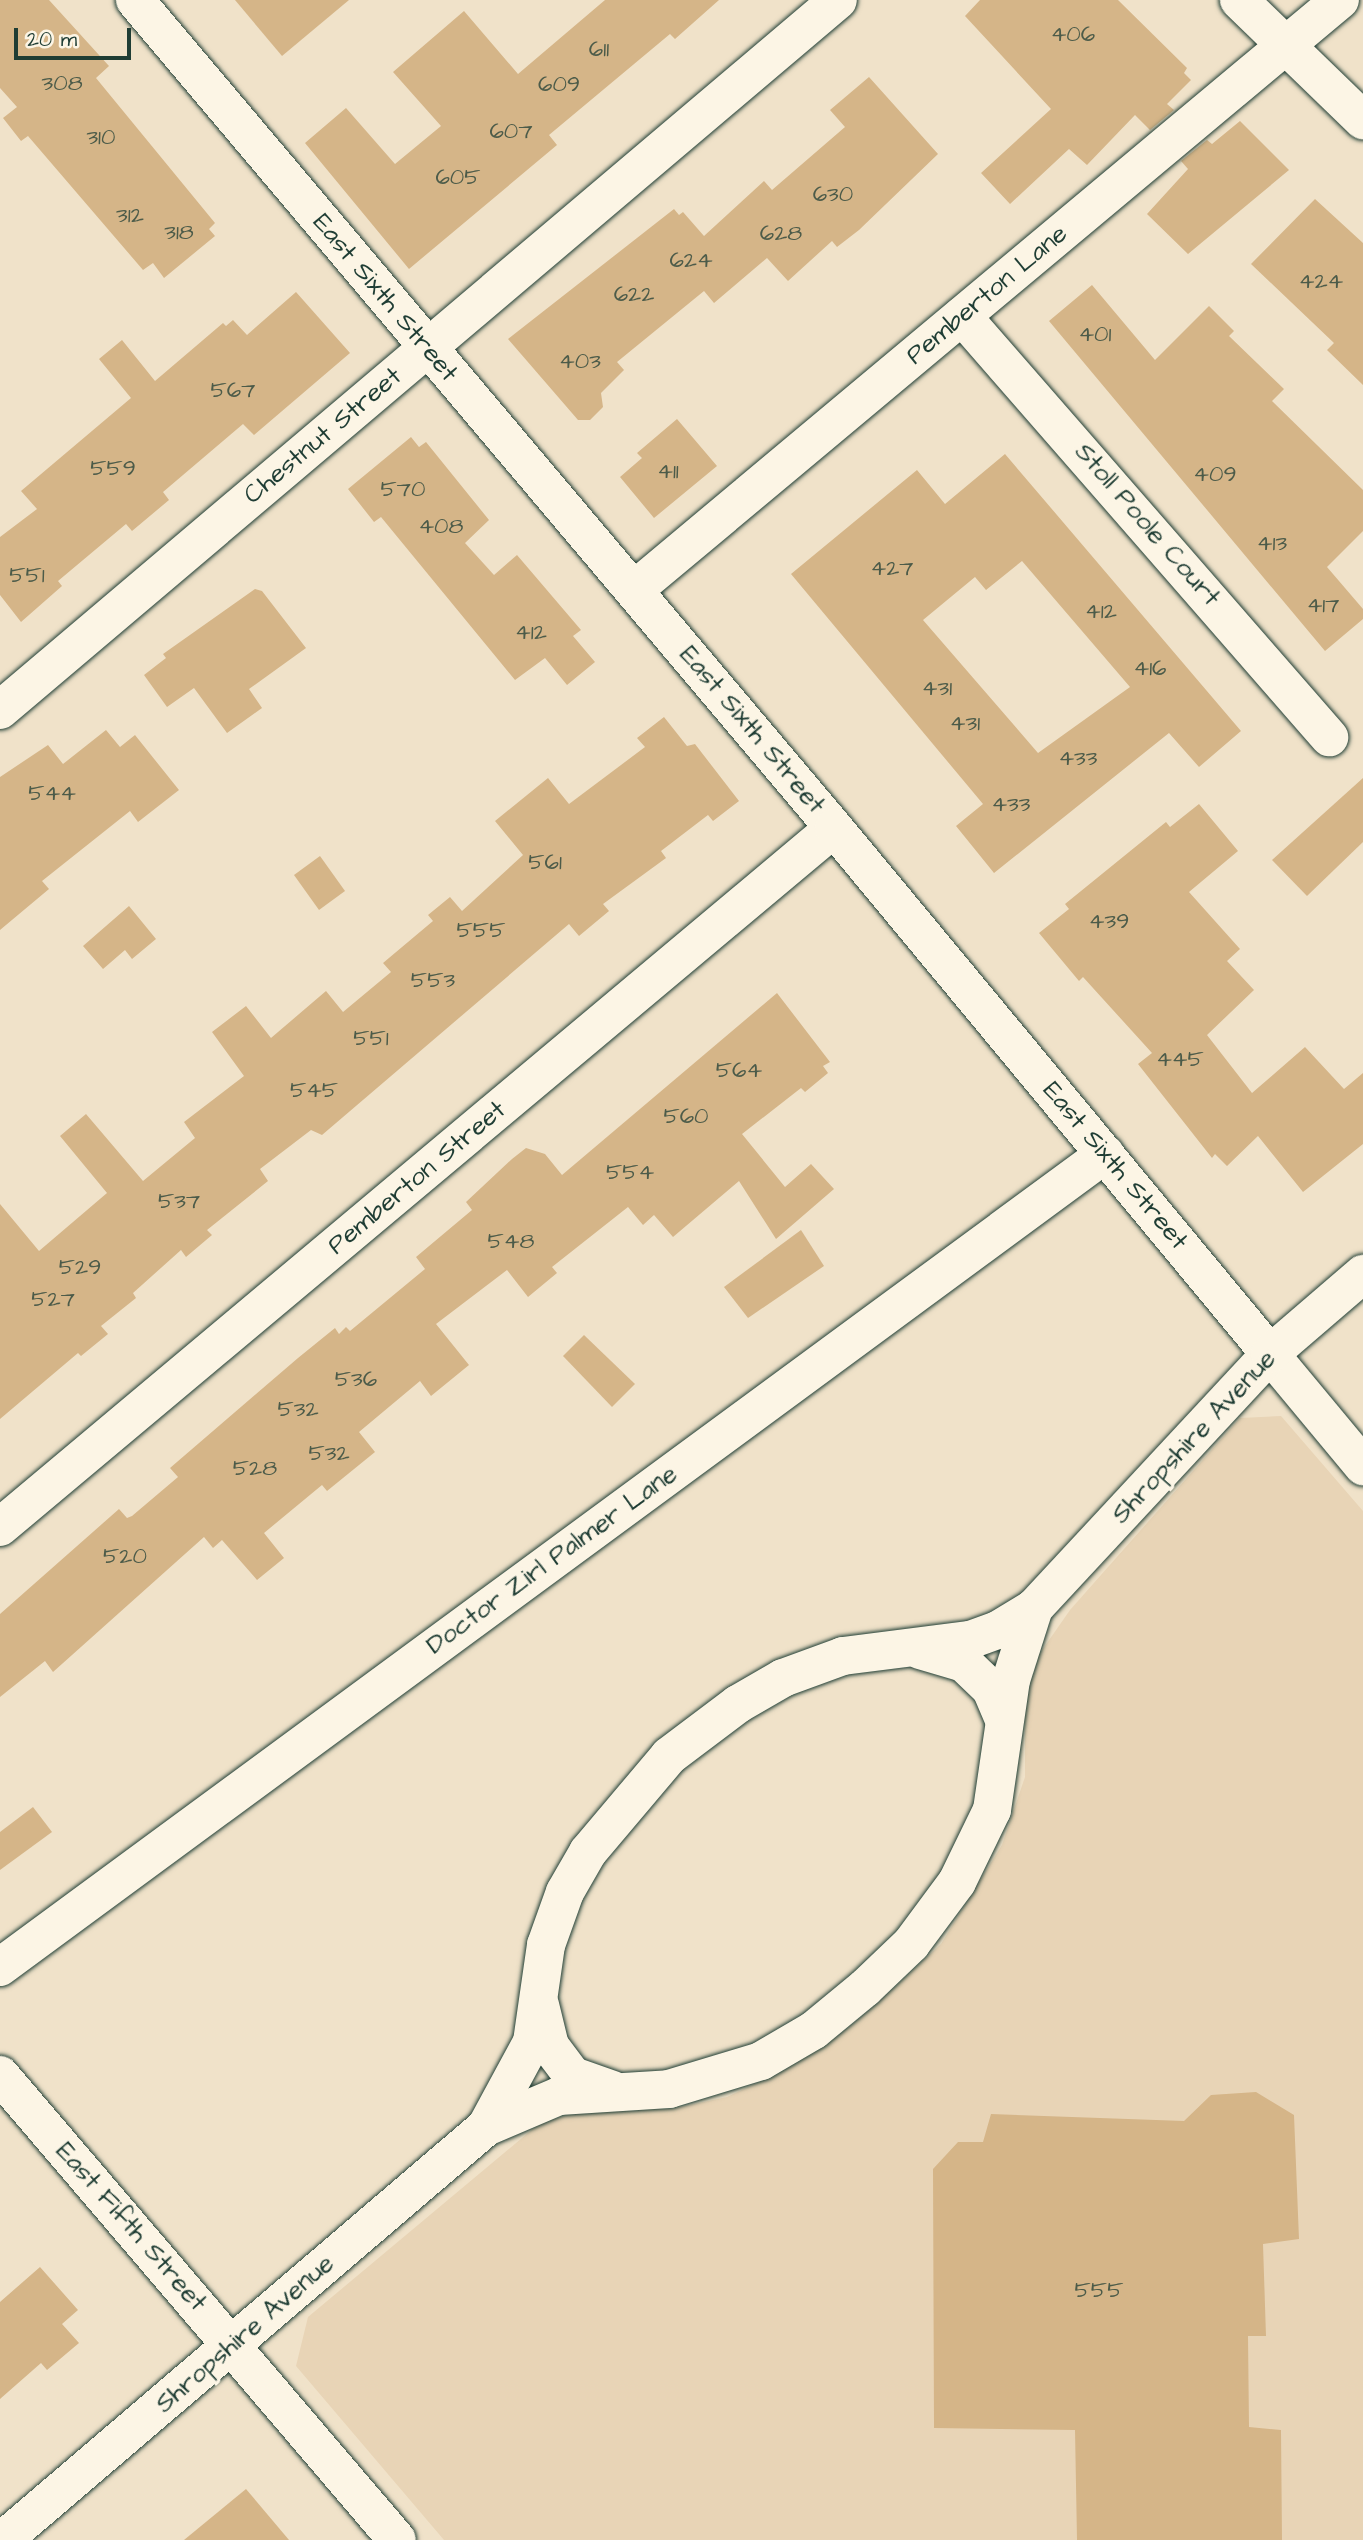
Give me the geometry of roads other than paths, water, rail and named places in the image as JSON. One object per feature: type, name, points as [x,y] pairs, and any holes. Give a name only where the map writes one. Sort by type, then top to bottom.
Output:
[{"type":"street","name":"East Sixth Street","points":[[135,0],[426,348],[834,828],[1363,1466]]},
{"type":"street","name":"Chestnut Street","points":[[0,710],[838,0]]},
{"type":"street","points":[[1239,0],[1363,120]]},
{"type":"street","name":"Pemberton Lane","points":[[634,590],[1340,0]]},
{"type":"street","name":"Stoll Poole Court","points":[[962,316],[1329,737]]},
{"type":"street","name":"Pemberton Street","points":[[0,1527],[834,828]]},
{"type":"street","name":"Doctor Zirl Palmer Lane","points":[[0,1966],[1105,1154]]},
{"type":"street","name":"Shropshire Avenue","points":[[486,2127],[532,2042],[546,1945],[565,1892],[588,1852],[669,1756],[738,1704],[783,1678],[843,1656],[970,1640],[998,1630],[1034,1608],[1270,1354],[1363,1274]]},
{"type":"street","name":"Shropshire Avenue","points":[[3,2540],[486,2127],[559,2096],[669,2089],[761,2061],[814,2030],[911,1944],[957,1882],[992,1810],[1010,1680],[1034,1608]]},
{"type":"street","name":"Shropshire Avenue","points":[[915,1649],[964,1664],[991,1689],[1004,1720]]},
{"type":"street","name":"Shropshire Avenue","points":[[538,1996],[550,2046],[573,2076],[619,2092]]},
{"type":"street","name":"East Fifth Street","points":[[0,2075],[397,2540]]}]
